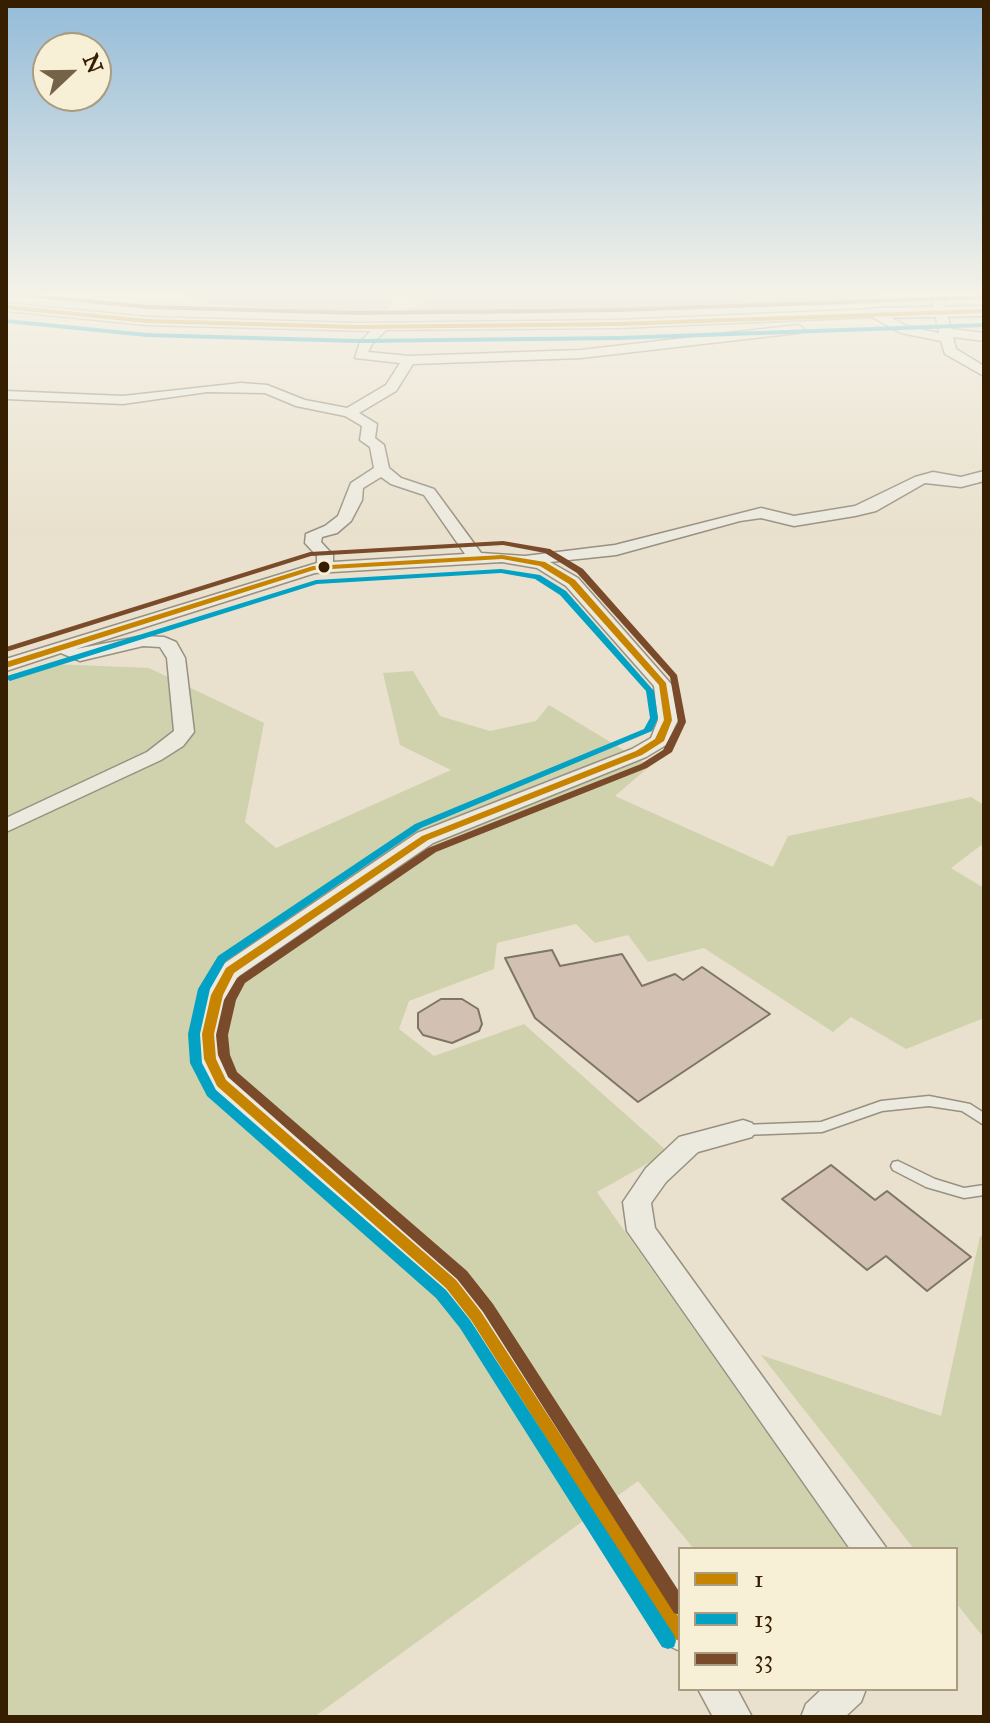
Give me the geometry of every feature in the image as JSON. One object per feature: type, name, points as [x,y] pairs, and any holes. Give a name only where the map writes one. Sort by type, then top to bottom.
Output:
[{"type":"street","points":[[349,413],[391,388],[400,373]]},
{"type":"street","points":[[6,395],[123,400],[241,387],[267,389],[301,403],[349,413],[370,424],[367,440],[377,445],[382,470],[396,481],[429,492],[475,557]]},
{"type":"street","points":[[325,566],[325,555],[313,543],[314,534],[331,530],[345,518],[354,500],[356,486],[382,470]]},
{"type":"street","points":[[6,665],[325,566],[475,557],[530,560],[616,550],[739,516],[761,513],[794,521],[870,508],[920,480],[933,477],[961,482],[984,476]]},
{"type":"street","points":[[530,560],[553,569],[572,582],[658,677],[668,699],[665,731],[659,741],[639,753],[425,838],[246,957],[230,971],[217,995],[208,1034],[210,1059],[214,1073],[232,1093],[451,1284],[476,1316],[678,1630]]},
{"type":"street","points":[[6,826],[154,756],[176,742],[184,732],[176,658],[164,642],[143,641],[80,655],[59,647]]},
{"type":"street","points":[[743,1130],[689,1144],[656,1175],[637,1202],[641,1231],[869,1547]]},
{"type":"street","points":[[717,1691],[734,1717]]},
{"type":"street","points":[[819,1717],[846,1691]]},
{"type":"lane","points":[[743,1130],[822,1127],[881,1106],[929,1101],[965,1107],[984,1120]]},
{"type":"lane","points":[[898,1166],[931,1183],[964,1193],[984,1190]]},
{"type":"green space","points":[[52,664],[149,668],[264,723],[245,822],[276,848],[451,770],[400,745],[383,673],[413,671],[440,716],[490,731],[536,721],[549,705],[650,766],[615,796],[773,867],[788,836],[971,797],[984,805],[984,843],[951,868],[984,888],[984,1018],[906,1049],[851,1017],[833,1032],[704,948],[648,962],[628,935],[595,943],[576,924],[497,943],[494,969],[409,1001],[399,1029],[434,1056],[524,1024],[668,1152],[597,1192],[848,1547],[692,1547],[638,1481],[314,1717],[6,1717],[6,678]]},
{"type":"green space","points":[[980,1236],[984,1237],[984,1638],[958,1606],[958,1547],[912,1547],[761,1355],[941,1416]]},
{"type":"building","points":[[552,950],[560,966],[622,954],[642,986],[675,974],[683,980],[702,967],[770,1014],[638,1102],[535,1018],[505,958]]},
{"type":"building","points":[[441,999],[462,999],[478,1009],[482,1024],[479,1031],[452,1043],[423,1035],[418,1028],[418,1013]]},
{"type":"building","points":[[831,1165],[875,1200],[887,1191],[971,1257],[927,1291],[886,1256],[867,1270],[782,1199]]},
{"type":"transit line","name":"33","points":[[6,650],[310,554],[503,543],[547,551],[580,571],[674,677],[682,722],[667,752],[644,766],[432,850],[241,981],[230,1000],[222,1035],[224,1055],[232,1074],[462,1275],[488,1308],[678,1604]]},
{"type":"transit line","name":"1","points":[[6,665],[313,568],[502,557],[542,564],[572,582],[663,685],[668,720],[659,741],[639,753],[425,838],[230,971],[217,995],[208,1034],[210,1059],[221,1083],[451,1284],[476,1316],[678,1630]]},
{"type":"transit line","name":"13","points":[[10,678],[316,582],[501,571],[537,577],[563,593],[650,691],[654,718],[648,731],[418,826],[222,959],[204,989],[194,1034],[196,1063],[211,1093],[441,1294],[465,1324],[668,1641]]}]
